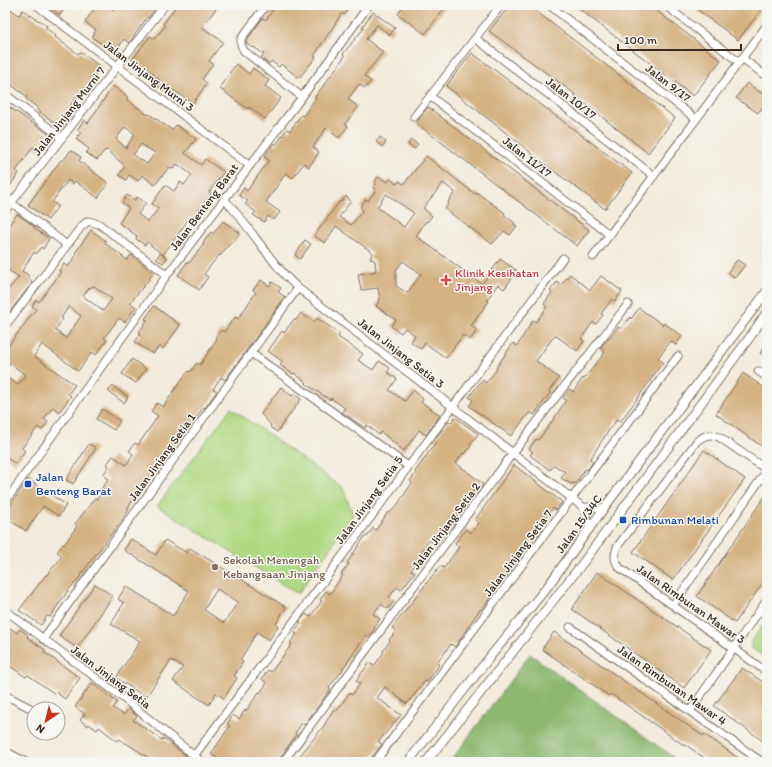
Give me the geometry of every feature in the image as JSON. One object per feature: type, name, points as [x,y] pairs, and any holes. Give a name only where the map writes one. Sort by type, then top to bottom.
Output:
[{"type":"street","name":"Jalan Jinjang Murni 3","points":[[36,5],[250,165]]},
{"type":"street","name":"Jalan Jinjang Murni 7","points":[[5,212],[165,5]]},
{"type":"street","points":[[266,5],[241,39],[244,51],[302,97]]},
{"type":"street","name":"Jalan Benteng Barat","points":[[5,502],[167,275],[302,97],[369,5]]},
{"type":"street","points":[[414,117],[501,5]]},
{"type":"street","name":"Jalan 9/17","points":[[549,5],[696,119]]},
{"type":"street","points":[[665,5],[767,77]]},
{"type":"street","points":[[593,257],[767,25]]},
{"type":"street","name":"Jalan 10/17","points":[[475,38],[654,176]]},
{"type":"street","points":[[5,94],[62,138]]},
{"type":"street","name":"Jalan 11/17","points":[[430,96],[610,235]]},
{"type":"street","points":[[5,198],[67,245]]},
{"type":"street","name":"Jalan Jinjang Setia 3","points":[[224,199],[239,214],[288,279],[452,407],[572,498],[582,507],[590,529]]},
{"type":"street","points":[[5,326],[81,227],[88,221],[99,224],[167,275]]},
{"type":"street","name":"Jalan Jinjang Setia 5","points":[[194,756],[563,258]]},
{"type":"street","name":"Jalan Jinjang Setia 1","points":[[43,639],[298,288]]},
{"type":"street","name":"Jalan 15/34C","points":[[408,762],[489,658],[548,586],[604,508],[766,293]]},
{"type":"street","name":"Jalan Jinjang Setia 2","points":[[283,762],[513,454],[628,304]]},
{"type":"street","points":[[426,762],[582,564],[750,337],[767,312],[757,305]]},
{"type":"street","points":[[750,337],[759,329],[767,325]]},
{"type":"street","points":[[251,353],[408,466]]},
{"type":"street","name":"Jalan Jinjang Setia 7","points":[[375,762],[678,356]]},
{"type":"street","points":[[758,371],[767,377]]},
{"type":"street","name":"Jalan Rimbunan Mawar 3","points":[[767,470],[719,437],[711,434],[703,436],[697,441],[617,548],[614,555],[615,562],[620,568],[767,672]]},
{"type":"street","points":[[673,605],[767,470]]},
{"type":"street","points":[[582,507],[604,508]]},
{"type":"street","points":[[690,711],[767,600]]},
{"type":"street","name":"Jalan Jinjang Setia","points":[[5,610],[123,698],[202,762]]},
{"type":"street","name":"Jalan Rimbunan Mawar 4","points":[[570,627],[762,762]]},
{"type":"street","points":[[5,695],[26,706]]},
{"type":"street","points":[[5,752],[26,762]]},
{"type":"green space","points":[[231,408],[343,488],[353,515],[298,594],[157,506]]},
{"type":"green space","points":[[767,619],[767,659],[751,648],[751,642]]},
{"type":"green space","points":[[530,654],[680,762],[450,762]]},
{"type":"building","points":[[46,5],[67,5],[60,15]]},
{"type":"building","points":[[97,5],[107,5],[114,10],[117,5],[148,5],[154,10],[148,18],[147,17],[129,43],[124,39],[115,53],[92,37],[96,30],[85,22]]},
{"type":"building","points":[[177,5],[219,5],[202,27],[223,42],[209,61],[213,64],[202,79],[207,83],[193,103],[168,87],[165,91],[156,85],[160,80],[153,75],[154,74],[132,60],[150,36],[154,39],[165,26],[163,24]]},
{"type":"building","points":[[276,5],[351,5],[344,15],[342,13],[314,56],[316,57],[299,78],[281,64],[279,67],[271,61],[269,64],[261,58],[264,54],[246,43],[263,18],[266,20]]},
{"type":"building","points":[[404,5],[447,5],[425,34],[398,14]]},
{"type":"building","points":[[510,5],[528,5],[675,118],[648,153],[574,95],[575,94],[489,31]]},
{"type":"building","points":[[574,5],[649,5],[721,60],[693,96]]},
{"type":"building","points":[[691,5],[765,5],[738,40]]},
{"type":"building","points":[[10,9],[19,15],[23,10],[39,20],[47,26],[46,28],[56,36],[55,37],[78,54],[80,52],[101,67],[79,97],[77,96],[69,107],[71,109],[66,116],[69,118],[62,128],[37,110],[38,108],[25,98],[27,97],[5,80],[5,16]]},
{"type":"building","points":[[373,12],[395,28],[390,35],[377,25],[366,39],[383,52],[364,76],[371,81],[365,88],[359,84],[348,99],[358,107],[345,124],[348,126],[339,138],[326,128],[313,147],[319,152],[309,167],[304,163],[293,178],[286,173],[266,202],[280,212],[274,220],[268,216],[264,222],[253,215],[256,212],[245,204],[248,201],[239,195],[244,188],[247,191],[269,160],[264,157],[274,143],[276,145],[287,129],[290,131],[301,115],[303,116],[345,56],[343,54],[364,28],[362,27]]},
{"type":"building","points":[[472,53],[632,173],[605,209],[530,153],[446,86]]},
{"type":"building","points":[[236,64],[249,74],[253,68],[269,80],[265,86],[281,98],[265,119],[249,107],[248,109],[219,88]]},
{"type":"building","points":[[747,83],[767,97],[767,101],[758,113],[736,98]]},
{"type":"building","points":[[113,86],[128,97],[126,99],[148,115],[149,114],[172,130],[176,125],[196,139],[185,153],[201,165],[205,159],[224,172],[209,192],[211,194],[192,218],[190,217],[163,255],[147,242],[145,245],[136,239],[137,236],[119,223],[129,208],[122,203],[127,195],[135,200],[137,197],[146,203],[138,214],[148,222],[159,208],[152,204],[165,185],[174,191],[180,182],[184,185],[192,175],[177,164],[173,169],[169,167],[155,185],[142,175],[138,181],[129,175],[126,180],[119,175],[125,166],[107,150],[105,150],[97,160],[86,153],[89,149],[76,139],[81,132],[77,130],[84,120],[88,123]],"holes":[[[125,127],[135,134],[126,148],[116,139]],[[141,144],[155,153],[147,164],[133,155]]]},
{"type":"building","points":[[5,104],[50,135],[38,151],[33,147],[16,171],[19,173],[5,193],[5,150],[9,144],[5,141]]},
{"type":"building","points":[[428,107],[589,230],[577,246],[416,123]]},
{"type":"building","points":[[380,137],[386,142],[383,147],[376,142]]},
{"type":"building","points":[[411,140],[418,144],[415,149],[408,145]]},
{"type":"building","points":[[71,150],[81,157],[79,161],[108,183],[98,198],[75,181],[73,184],[68,180],[52,202],[58,206],[48,220],[28,205],[61,160],[63,161]]},
{"type":"building","points":[[426,156],[475,194],[476,192],[505,213],[504,215],[517,226],[510,235],[504,231],[492,244],[445,209],[455,192],[443,183],[423,208],[432,216],[427,222],[426,221],[416,236],[482,284],[500,259],[517,271],[504,289],[498,284],[487,300],[489,301],[471,326],[477,330],[470,340],[463,335],[446,358],[425,343],[421,349],[411,342],[415,335],[405,328],[401,333],[391,326],[396,320],[376,306],[380,299],[378,288],[361,290],[358,274],[376,271],[375,261],[370,258],[373,253],[336,226],[325,243],[314,236],[340,201],[341,202],[346,196],[351,201],[339,217],[351,225],[363,210],[360,207],[366,199],[368,201],[376,190],[373,188],[378,177],[388,182],[390,179],[397,184],[399,181],[404,184]],"holes":[[[386,194],[414,213],[404,227],[377,207]],[[403,261],[421,274],[407,293],[396,286],[396,270]]]},
{"type":"building","points":[[17,214],[49,239],[43,249],[41,247],[36,254],[34,252],[22,271],[27,274],[32,283],[5,318],[5,293],[19,277],[5,268],[5,231]]},
{"type":"building","points":[[223,221],[240,233],[234,242],[232,241],[204,274],[208,277],[199,290],[178,275],[187,262],[189,263],[204,244],[203,243],[211,232],[213,234]]},
{"type":"building","points":[[91,230],[127,260],[131,255],[154,273],[130,303],[136,307],[125,322],[119,318],[104,338],[107,340],[96,355],[92,352],[78,371],[42,344],[34,356],[75,385],[68,394],[71,396],[59,412],[53,407],[44,419],[48,422],[42,430],[38,427],[22,448],[25,451],[15,464],[5,456],[5,376],[18,385],[26,375],[5,360],[5,350],[36,309],[32,306],[36,300],[39,302],[61,272],[59,271],[64,264],[68,267],[77,254],[75,253]],"holes":[[[94,286],[112,299],[103,311],[83,296],[89,288]],[[69,306],[81,316],[66,338],[55,330],[63,319],[61,318]]]},
{"type":"building","points":[[305,240],[311,244],[300,259],[295,255]]},
{"type":"building","points":[[160,253],[167,258],[163,263],[156,259]]},
{"type":"building","points":[[737,260],[745,265],[735,278],[728,272]]},
{"type":"building","points":[[570,274],[590,290],[601,276],[622,291],[615,301],[612,299],[596,324],[593,322],[581,339],[584,341],[577,351],[555,335],[536,361],[559,378],[534,415],[530,412],[511,436],[469,406],[473,400],[469,397],[482,380],[486,383],[497,369],[496,368],[513,343],[517,346],[533,320],[536,322],[547,307],[544,304],[552,292],[550,291],[557,282],[561,285]]},
{"type":"building","points":[[261,280],[269,286],[272,282],[281,288],[278,292],[285,297],[225,380],[221,377],[213,389],[217,391],[205,408],[204,407],[176,444],[173,442],[167,450],[141,490],[127,508],[129,509],[123,519],[77,581],[69,589],[50,617],[47,616],[41,625],[19,610],[46,575],[55,566],[62,556],[57,552],[63,544],[64,545],[77,526],[75,524],[104,489],[102,488],[109,479],[103,475],[109,466],[107,464],[113,456],[126,465],[133,454],[129,451],[135,443],[138,445],[158,416],[151,411],[157,403],[163,407],[189,371],[190,372],[197,363],[200,365],[217,339],[215,338],[221,330],[224,332],[235,317],[238,319],[256,292],[253,290]]},
{"type":"building","points":[[154,306],[180,325],[163,349],[159,346],[153,354],[135,342],[141,333],[139,332],[147,320],[145,319]]},
{"type":"building","points":[[639,308],[682,336],[676,345],[671,341],[658,358],[663,362],[620,422],[617,419],[607,433],[590,459],[593,462],[587,470],[585,469],[576,483],[571,484],[561,478],[565,472],[554,465],[550,470],[530,455],[533,452],[529,449],[536,439],[538,440],[549,426],[566,400],[563,398],[570,389],[573,392],[605,352],[600,348],[607,339],[608,340],[618,327],[621,329]]},
{"type":"building","points":[[301,313],[314,322],[317,318],[340,334],[338,337],[363,354],[358,360],[373,370],[379,361],[390,368],[387,372],[397,379],[389,390],[405,401],[413,390],[423,399],[421,402],[440,415],[426,435],[419,430],[404,451],[381,432],[379,435],[367,425],[365,428],[342,412],[345,408],[331,398],[330,400],[306,384],[307,383],[294,373],[293,374],[280,365],[283,362],[268,351],[282,331],[284,333],[294,319],[296,320]]},
{"type":"building","points":[[767,342],[767,358],[760,353]]},
{"type":"building","points":[[132,359],[146,369],[136,383],[122,374]]},
{"type":"building","points":[[743,373],[767,390],[767,450],[716,414]]},
{"type":"building","points":[[113,386],[128,397],[124,403],[108,391]]},
{"type":"building","points":[[281,387],[292,396],[294,394],[301,399],[277,432],[270,427],[271,425],[261,414]]},
{"type":"building","points":[[102,409],[120,421],[114,430],[96,419]]},
{"type":"building","points":[[455,417],[478,434],[465,454],[463,453],[456,463],[483,484],[477,493],[474,490],[436,546],[429,540],[422,551],[425,553],[421,560],[419,559],[411,570],[415,572],[401,590],[397,587],[389,597],[394,601],[388,609],[381,604],[373,614],[380,619],[375,628],[369,637],[366,635],[343,670],[329,687],[330,689],[324,698],[304,725],[302,723],[295,733],[296,735],[277,762],[222,762],[211,754],[230,726],[227,724],[233,715],[239,719],[259,692],[260,693],[267,683],[262,679],[268,670],[271,672],[292,644],[290,643],[297,634],[294,632],[301,623],[299,622],[306,614],[310,617],[322,601],[320,600],[326,591],[330,594],[343,575],[341,574],[349,564],[347,563],[365,536],[367,537],[373,528],[376,530],[388,512],[390,513],[398,504],[412,483],[410,481],[416,473],[415,472],[436,442],[434,440],[449,421],[451,423]]},
{"type":"building","points":[[89,444],[96,448],[73,484],[66,480]]},
{"type":"building","points":[[704,450],[745,479],[673,580],[633,552]]},
{"type":"building","points":[[514,465],[562,502],[556,510],[553,508],[539,526],[543,529],[528,546],[502,583],[500,581],[492,591],[495,592],[481,610],[480,609],[455,647],[451,644],[437,663],[439,665],[427,682],[425,681],[407,704],[385,687],[377,698],[401,715],[378,742],[382,744],[368,762],[295,762],[323,727],[334,709],[337,711],[349,693],[352,695],[360,684],[356,681],[369,663],[374,666],[396,631],[392,628],[440,566],[444,568],[459,547],[455,543],[466,529],[471,533],[479,523],[475,520]]},
{"type":"building","points":[[28,479],[66,505],[59,516],[43,506],[26,531],[5,517],[5,513]]},
{"type":"building","points":[[767,493],[767,577],[735,623],[697,596]]},
{"type":"building","points":[[131,539],[156,555],[165,540],[187,553],[190,548],[286,607],[276,624],[278,626],[269,640],[257,632],[240,660],[243,662],[234,676],[237,678],[224,698],[216,693],[209,705],[173,681],[183,667],[171,660],[146,697],[116,678],[140,641],[111,624],[124,603],[118,599],[126,586],[173,616],[189,591],[124,550]],"holes":[[[217,589],[238,602],[224,623],[204,610]]]},
{"type":"building","points":[[597,572],[711,650],[684,688],[572,609]]},
{"type":"building","points":[[95,584],[113,596],[77,648],[59,636]]},
{"type":"building","points":[[9,627],[17,633],[20,629],[28,635],[27,637],[45,650],[44,652],[80,678],[65,699],[56,692],[55,694],[28,675],[26,677],[5,663],[5,632]]},
{"type":"building","points":[[554,632],[703,736],[704,734],[744,762],[710,762],[611,694],[609,696],[542,649]]},
{"type":"building","points":[[742,668],[767,685],[767,744],[714,706]]},
{"type":"building","points":[[92,683],[117,702],[113,708],[124,715],[128,709],[137,716],[133,720],[162,740],[163,738],[189,758],[185,762],[146,762],[149,758],[129,745],[119,739],[117,741],[99,727],[97,730],[80,720],[85,714],[75,707]]},
{"type":"place","name":"Klinik Kesihatan Jinjang","points":[[446,280]]},
{"type":"place","name":"Jalan Benteng Barat","points":[[28,484]]},
{"type":"place","name":"Rimbunan Melati","points":[[623,520]]},
{"type":"place","name":"Sekolah Menengah Kebangsaan Jinjang","points":[[215,567]]}]
